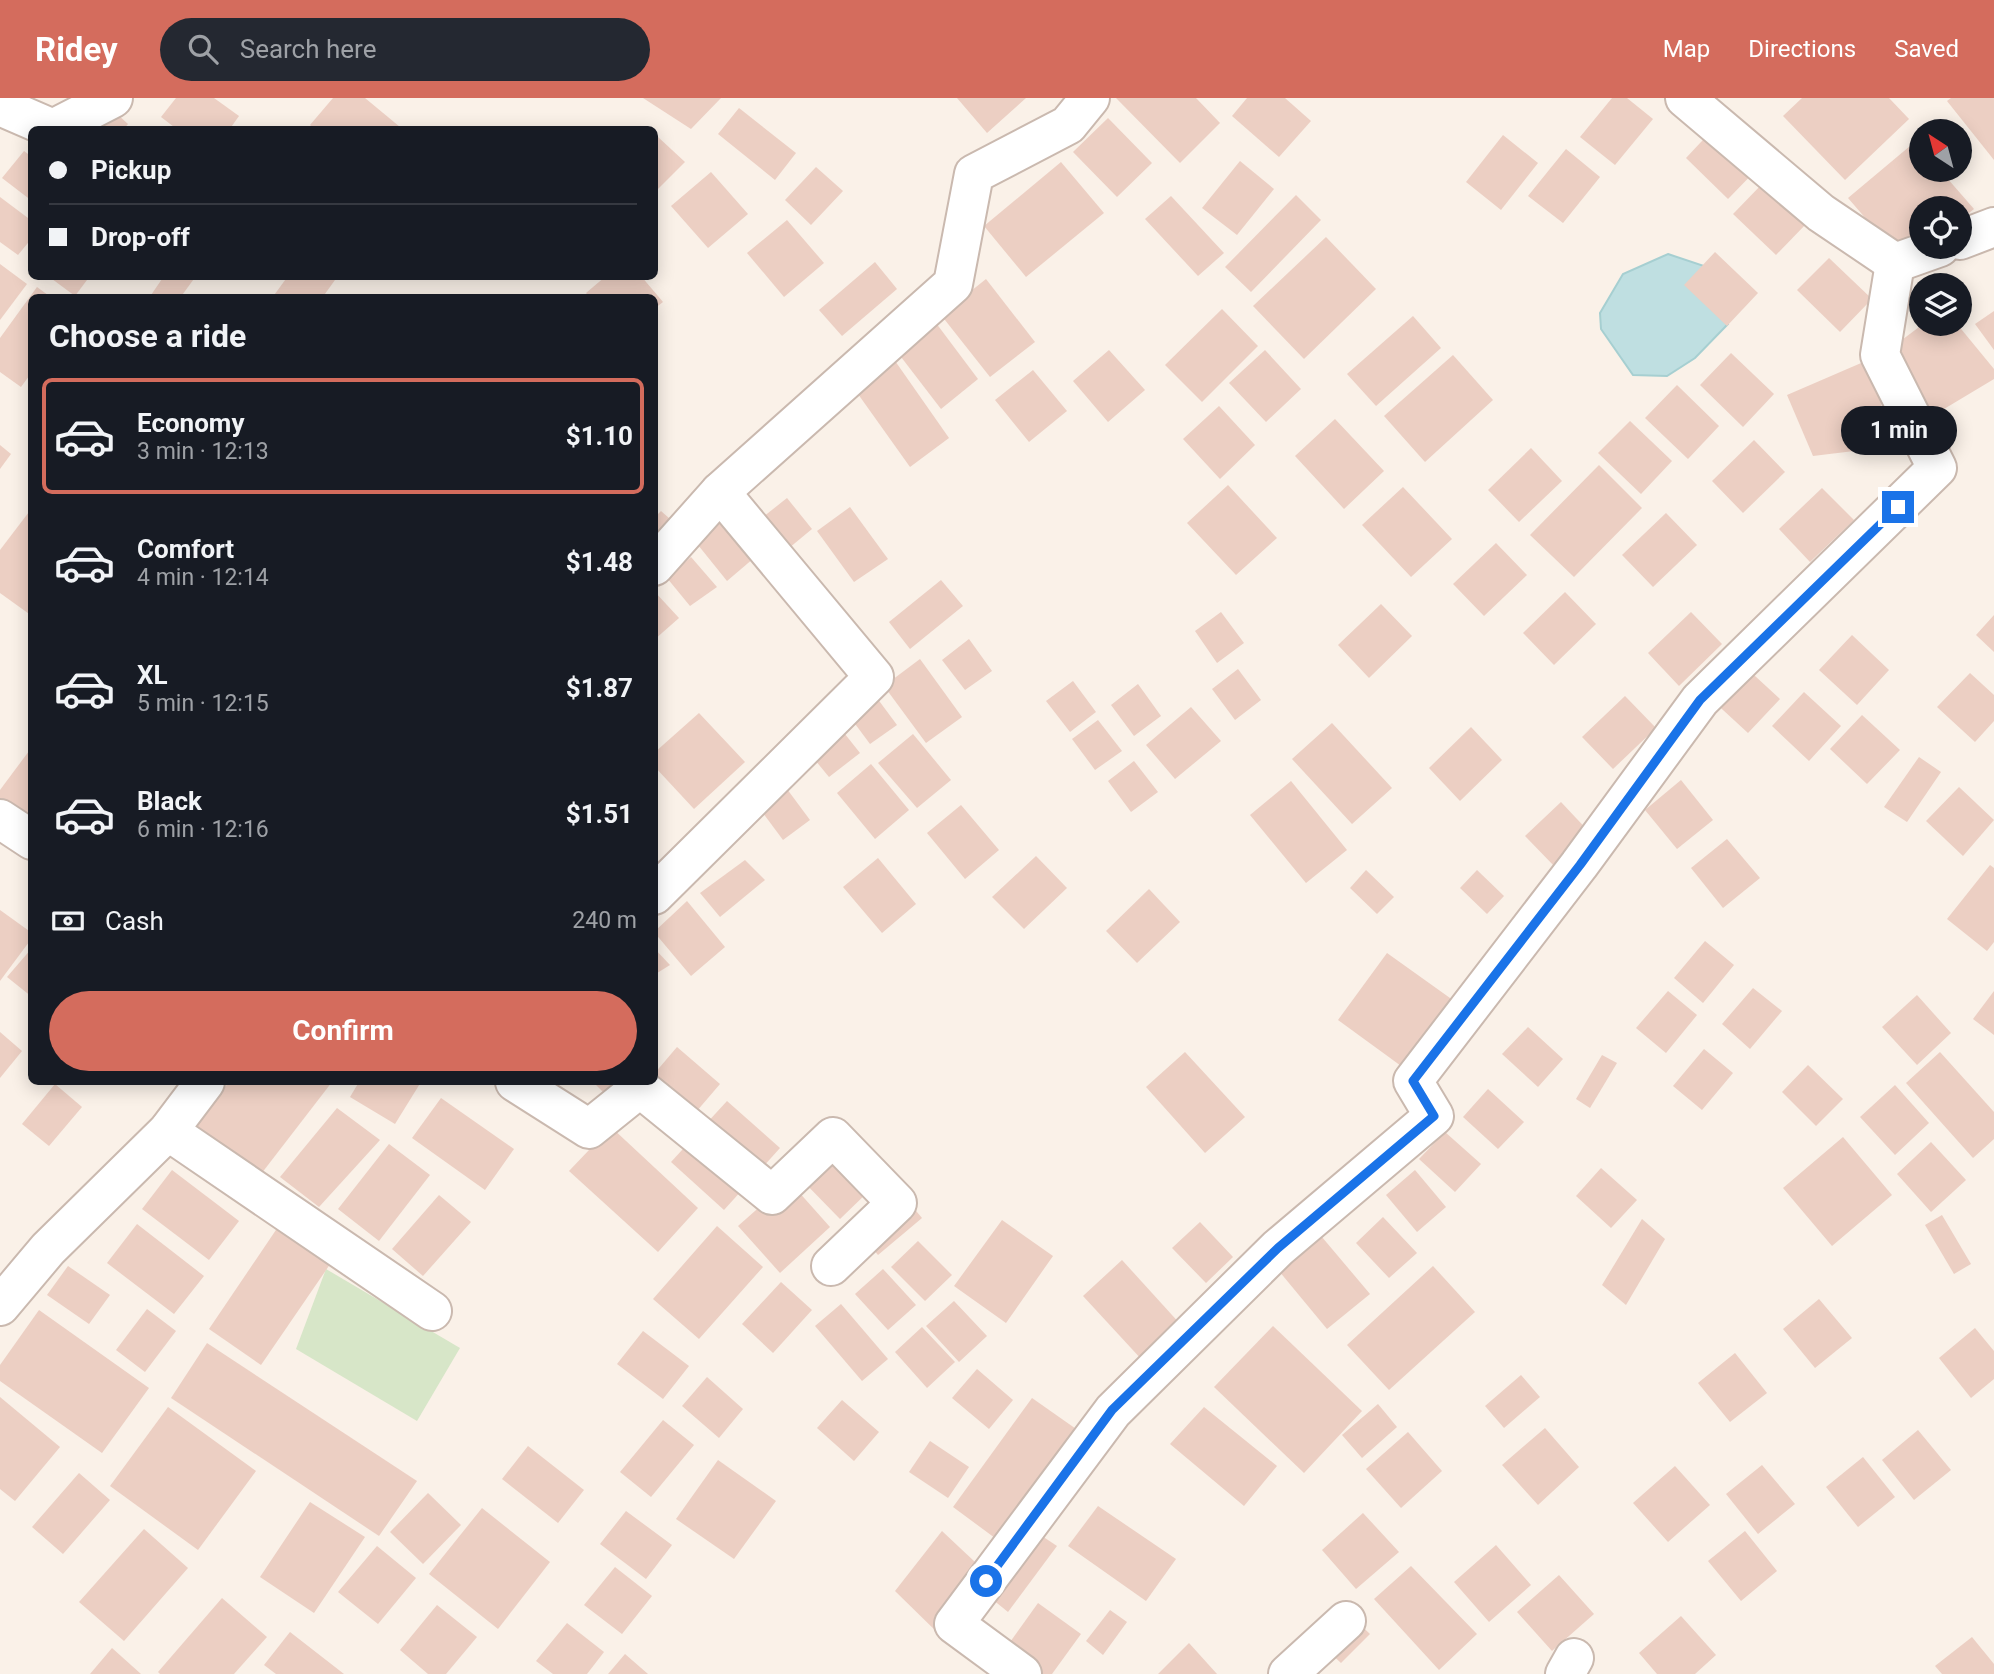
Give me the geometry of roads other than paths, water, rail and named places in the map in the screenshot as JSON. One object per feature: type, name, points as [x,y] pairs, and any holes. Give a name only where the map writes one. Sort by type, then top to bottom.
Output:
[{"type":"street","points":[[59,126],[113,98]]},
{"type":"street","points":[[658,562],[720,492],[953,284],[974,174],[1068,125],[1090,98]]},
{"type":"street","points":[[1685,98],[1821,213],[1895,263]]},
{"type":"street","points":[[1,110],[45,126]]},
{"type":"street","points":[[1972,235],[1994,227]]},
{"type":"street","points":[[1895,263],[1909,258]]},
{"type":"street","points":[[1022,1674],[954,1624],[1112,1410],[1278,1248],[1434,1116],[1413,1081],[1580,865],[1700,700],[1937,468],[1880,355],[1895,263]]},
{"type":"street","points":[[658,891],[874,677],[720,492]]},
{"type":"street","points":[[0,819],[28,837]]},
{"type":"street","points":[[0,1306],[48,1249],[168,1131],[203,1085]]},
{"type":"street","points":[[520,1085],[589,1129],[640,1088],[772,1195],[833,1137],[897,1203],[831,1266]]},
{"type":"street","points":[[168,1131],[432,1311]]},
{"type":"street","points":[[1288,1674],[1346,1621]]},
{"type":"water","points":[[1668,254],[1704,266],[1728,324],[1695,358],[1667,376],[1633,375],[1601,329],[1600,313],[1623,274]]}]
